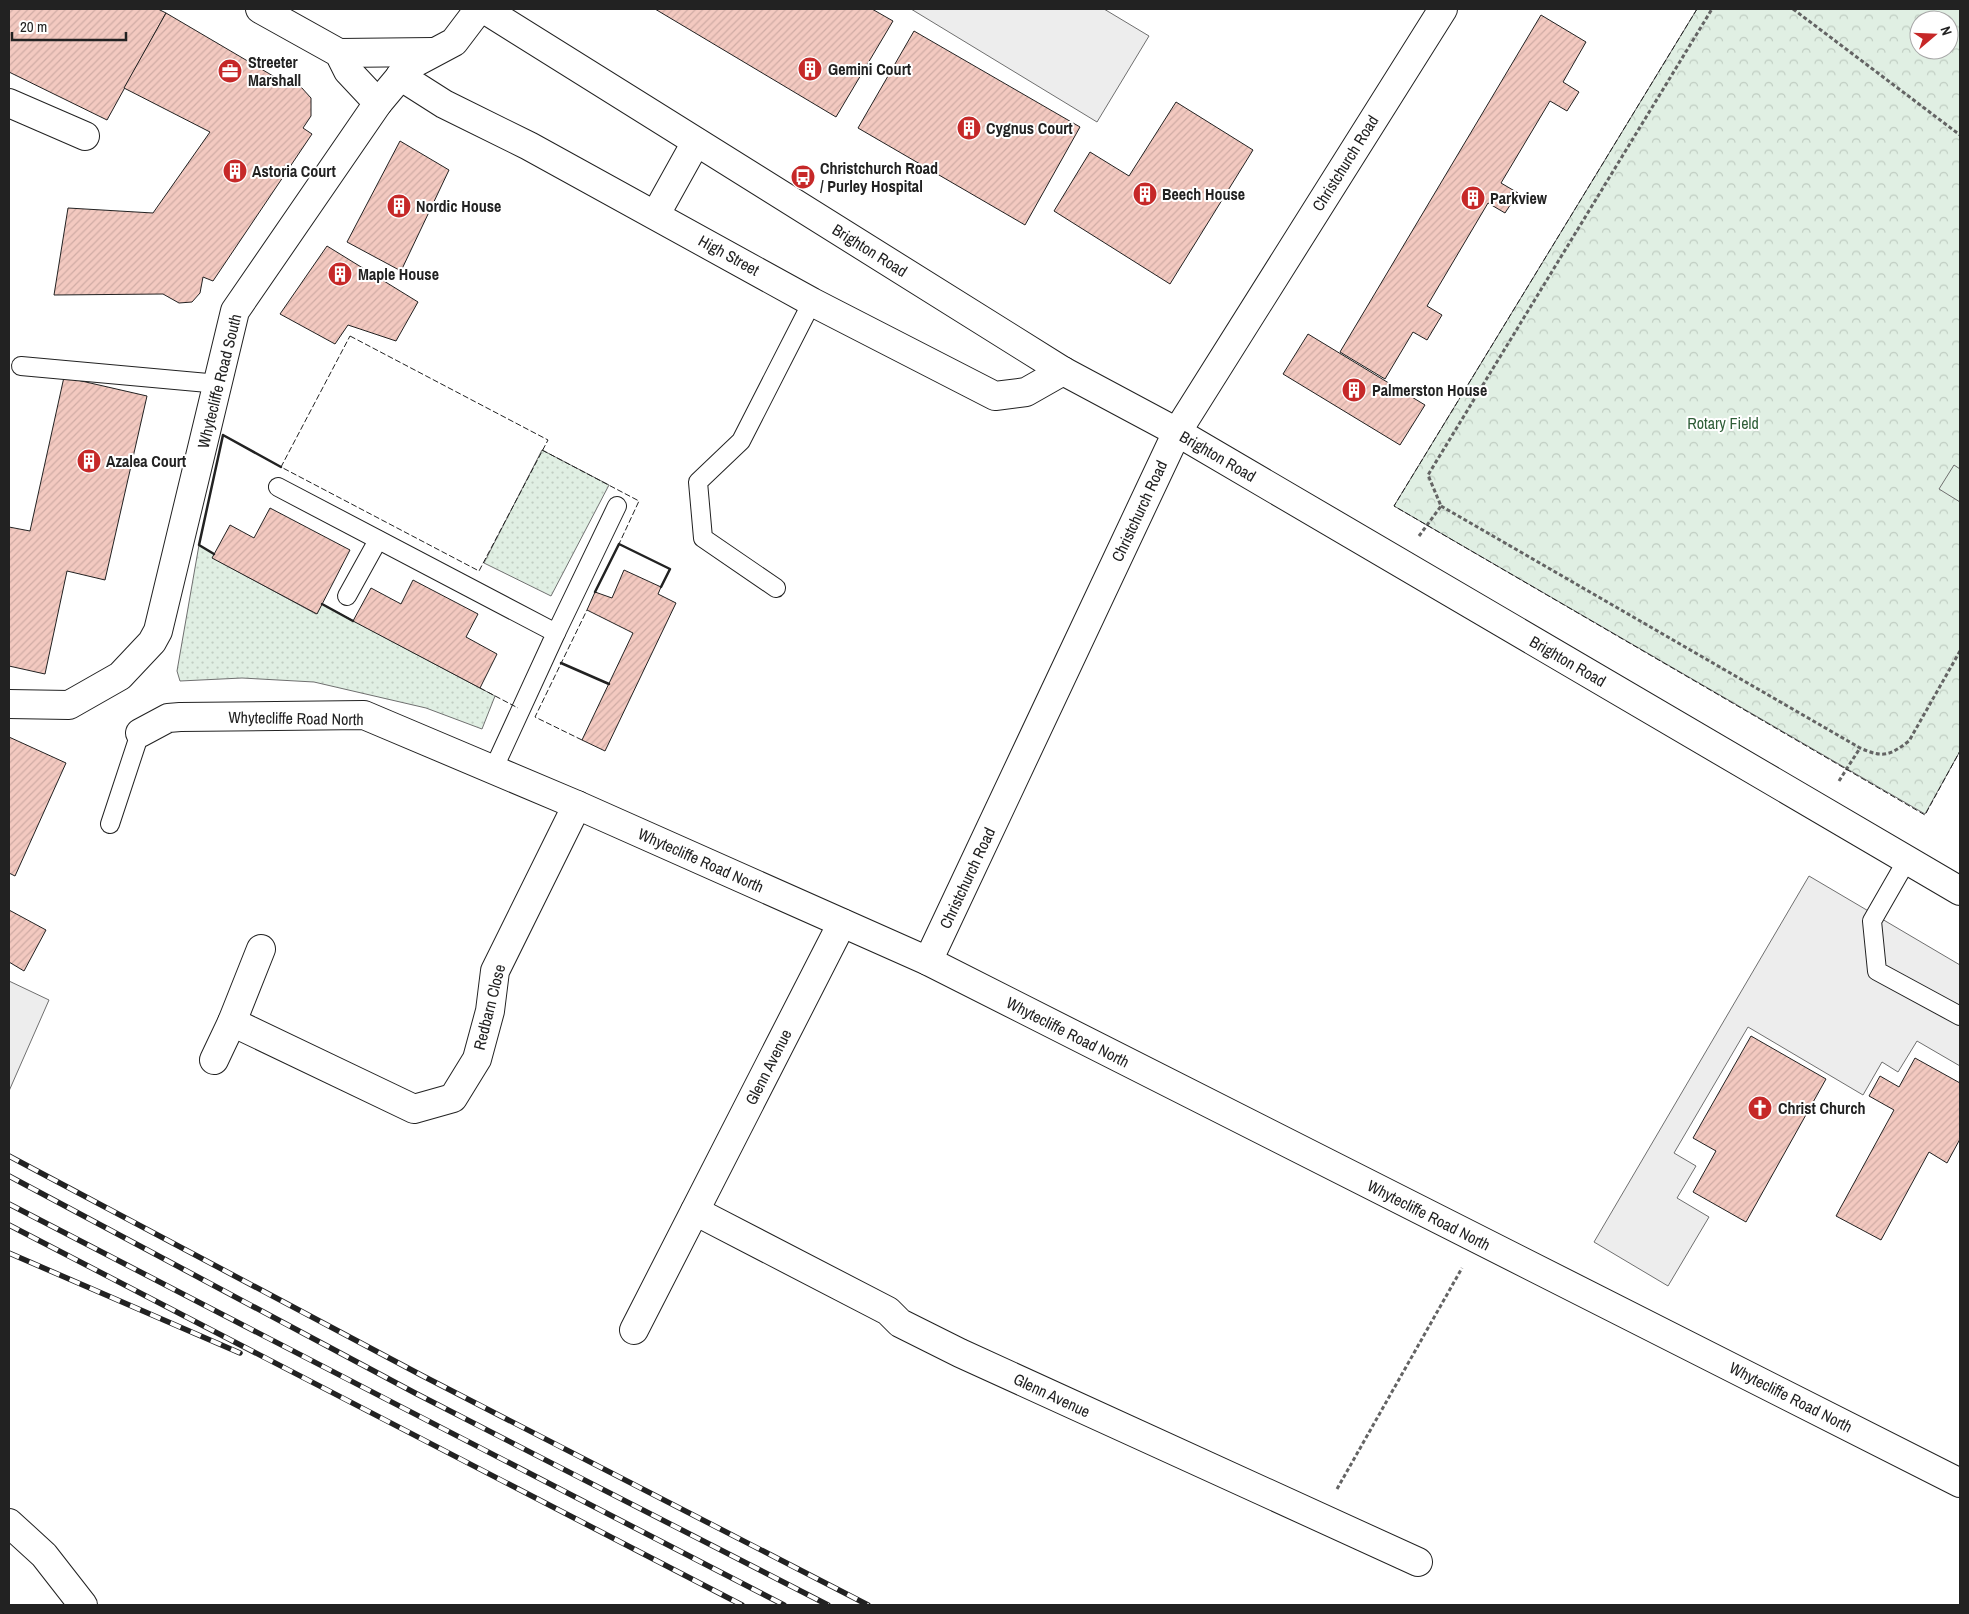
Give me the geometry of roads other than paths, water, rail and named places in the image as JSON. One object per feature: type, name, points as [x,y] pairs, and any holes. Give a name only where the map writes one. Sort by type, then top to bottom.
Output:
[{"type":"street","points":[[260,9],[338,53],[433,52]]},
{"type":"street","name":"Whytecliffe Road South","points":[[9,704],[69,705],[120,676],[152,642],[158,631],[219,384],[234,311],[378,103],[409,66],[454,42],[479,9]]},
{"type":"street","name":"Brighton Road","points":[[484,9],[1063,371],[1176,432],[1960,891]]},
{"type":"street","name":"Christchurch Road","points":[[928,961],[1176,432],[1442,9]]},
{"type":"street","points":[[338,53],[348,71],[378,103]]},
{"type":"street","name":"High Street","points":[[400,76],[444,104],[529,146],[656,214],[812,302],[995,396],[1026,392],[1063,371]]},
{"type":"street","points":[[9,103],[85,136]]},
{"type":"street","points":[[656,214],[696,142]]},
{"type":"street","name":"Whytecliffe Road North","points":[[140,732],[168,718],[180,717],[364,715],[577,805],[928,961],[1960,1483]]},
{"type":"street","name":"Redbarn Close","points":[[232,1022],[414,1109],[452,1098],[477,1059],[490,1011],[495,971],[577,805]]},
{"type":"street","name":"Glenn Avenue","points":[[634,1330],[842,923]]},
{"type":"street","points":[[214,1060],[232,1022],[261,949]]},
{"type":"street","name":"Glenn Avenue","points":[[694,1211],[888,1311],[900,1323],[960,1353],[1418,1562]]},
{"type":"street","points":[[9,1523],[44,1555],[84,1605]]},
{"type":"lane","points":[[776,588],[702,538],[698,482],[741,441],[812,302]]},
{"type":"lane","points":[[21,366],[219,384]]},
{"type":"lane","points":[[278,487],[556,633]]},
{"type":"lane","points":[[493,770],[617,506]]},
{"type":"lane","points":[[347,596],[378,540]]},
{"type":"lane","points":[[110,824],[140,732]]},
{"type":"lane","points":[[1907,860],[1872,921],[1877,971],[1960,1016]]},
{"type":"railway","points":[[9,1156],[421,1375],[868,1605]]},
{"type":"railway","points":[[9,1176],[415,1393],[828,1605]]},
{"type":"railway","points":[[9,1204],[784,1605]]},
{"type":"railway","points":[[9,1225],[742,1605]]},
{"type":"railway","points":[[9,1253],[240,1353]]},
{"type":"place","name":"Gemini Court","points":[[810,69]]},
{"type":"place","name":"Streeter Marshall","points":[[230,71]]},
{"type":"place","name":"Cygnus Court","points":[[969,128]]},
{"type":"place","name":"Astoria Court","points":[[235,171]]},
{"type":"place","name":"Christchurch Road / Purley Hospital","points":[[803,177]]},
{"type":"place","name":"Beech House","points":[[1145,194]]},
{"type":"place","name":"Parkview","points":[[1473,198]]},
{"type":"place","name":"Nordic House","points":[[399,206]]},
{"type":"place","name":"Maple House","points":[[340,274]]},
{"type":"place","name":"Palmerston House","points":[[1354,390]]},
{"type":"place","name":"Azalea Court","points":[[89,461]]},
{"type":"place","name":"Christ Church","points":[[1760,1108]]},
{"type":"park label","name":"Rotary Field","points":[[1723,423]]}]
